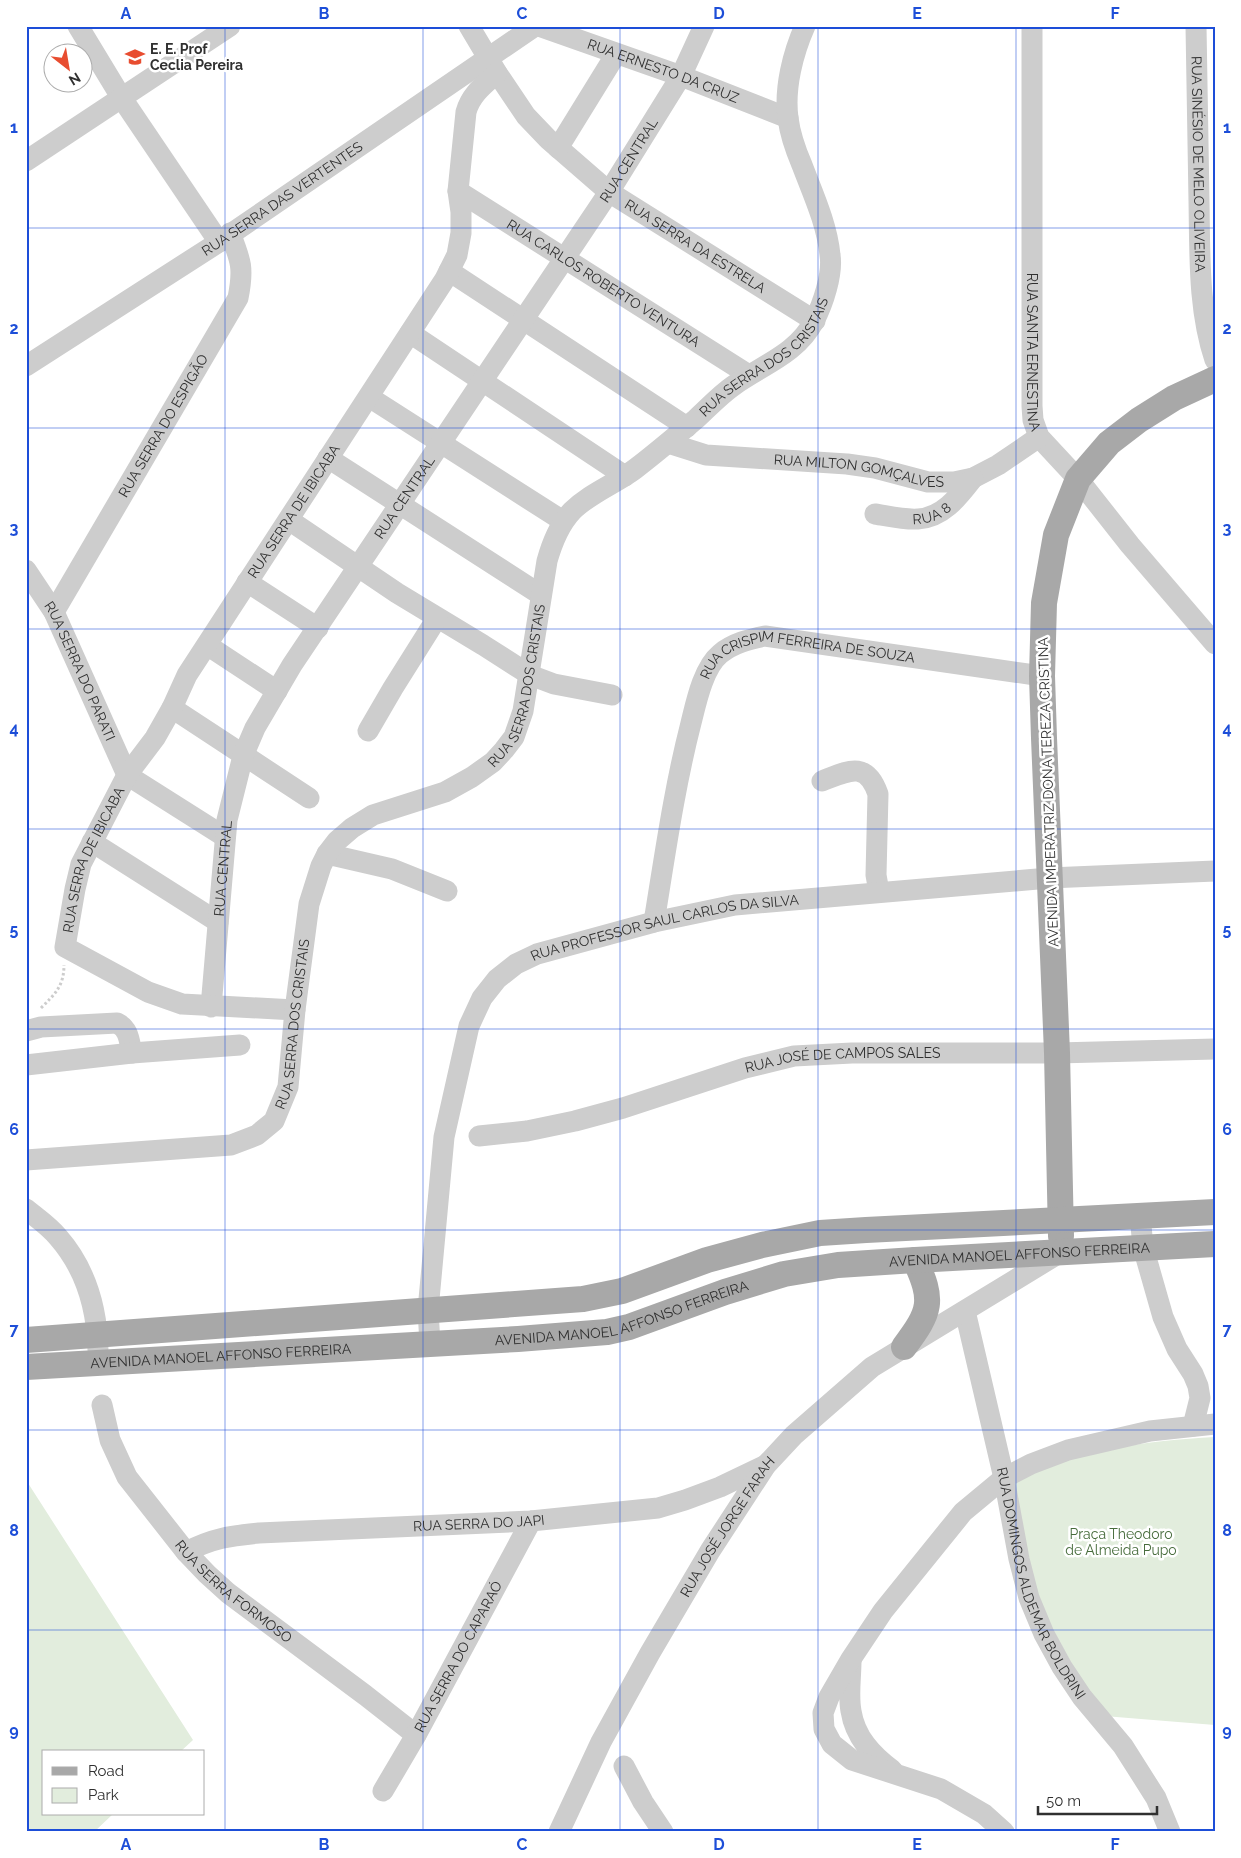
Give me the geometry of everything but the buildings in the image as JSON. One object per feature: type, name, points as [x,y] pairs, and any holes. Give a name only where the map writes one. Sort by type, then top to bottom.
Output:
[{"type":"main road","name":"AVENIDA IMPERATRIZ DONA TEREZA CRISTINA","points":[[1061,1252],[1058,1053],[1049,878],[1042,676],[1044,602],[1056,535],[1078,479],[1109,443],[1139,420],[1174,398],[1215,379]]},
{"type":"main road","name":"AVENIDA MANOEL AFFONSO FERREIRA","points":[[26,1340],[583,1299],[622,1291],[716,1257],[820,1233],[1215,1212]]},
{"type":"main road","name":"AVENIDA MANOEL AFFONSO FERREIRA","points":[[26,1367],[518,1339],[607,1332],[629,1327],[725,1292],[784,1274],[838,1266],[914,1260],[1215,1244]]},
{"type":"main road","points":[[904,1347],[920,1326],[925,1316],[927,1305],[927,1292],[914,1260]]},
{"type":"street","name":"RUA SERRA DO ESPIGÃO","points":[[54,612],[238,298],[242,275],[238,254],[224,238],[121,97],[78,26]]},
{"type":"street","points":[[26,161],[230,26]]},
{"type":"street","name":"RUA SERRA DA ESTRELA","points":[[469,26],[493,66],[537,130],[609,192],[815,321]]},
{"type":"street","name":"RUA SERRA DAS VERTENTES","points":[[26,366],[493,66],[535,26]]},
{"type":"street","name":"RUA ERNESTO DA CRUZ","points":[[539,26],[681,76],[788,118]]},
{"type":"street","name":"RUA CENTRAL","points":[[211,1007],[227,820],[243,756],[255,728],[318,628],[609,192],[681,76],[704,26]]},
{"type":"street","name":"RUA SERRA DOS CRISTAIS","points":[[26,1160],[231,1145],[257,1134],[274,1121],[288,1087],[308,904],[327,854],[352,828],[372,815],[445,792],[472,777],[493,762],[504,750],[514,737],[523,711],[530,676],[540,595],[552,545],[563,521],[584,500],[624,476],[668,443],[731,387],[782,356],[801,341],[815,321],[828,285],[831,257],[826,231],[796,151],[788,118],[790,74],[797,43],[805,26]]},
{"type":"street","name":"RUA SANTA ERNESTINA","points":[[1032,26],[1033,420],[1039,437],[1078,479],[1130,545],[1215,644]]},
{"type":"street","name":"RUA SINÉSIO DE MELO OLIVEIRA","points":[[1196,26],[1200,261],[1204,311],[1210,346],[1215,360]]},
{"type":"street","points":[[558,148],[616,54]]},
{"type":"street","name":"RUA SERRA DE IBICABA","points":[[295,1010],[182,1004],[148,992],[65,947],[75,889],[81,864],[127,775],[155,738],[172,708],[187,675],[449,272],[457,255],[460,233],[461,212],[458,191],[466,112],[469,102],[493,66]]},
{"type":"street","name":"RUA CARLOS ROBERTO VENTURA","points":[[458,191],[749,375]]},
{"type":"street","points":[[449,272],[524,319],[687,427]]},
{"type":"street","points":[[410,333],[624,476]]},
{"type":"street","points":[[368,397],[563,521]]},
{"type":"street","name":"RUA MILTON GOMÇALVES","points":[[668,443],[706,455],[847,464],[875,468],[928,482],[954,482],[973,478],[998,465],[1039,437]]},
{"type":"street","points":[[328,458],[540,595]]},
{"type":"street","name":"RUA 8","points":[[874,514],[919,519],[941,512],[959,496],[973,478]]},
{"type":"street","points":[[288,520],[397,593],[530,676],[554,684],[612,695]]},
{"type":"street","name":"RUA SERRA DO PARATI","points":[[26,570],[54,612],[127,775]]},
{"type":"street","points":[[247,582],[318,628]]},
{"type":"street","points":[[368,731],[392,688],[437,618]]},
{"type":"street","name":"RUA CRISPIM FERREIRA DE SOUZA","points":[[654,922],[678,772],[706,672],[719,654],[745,640],[766,636],[1042,676]]},
{"type":"street","points":[[207,644],[277,691]]},
{"type":"street","points":[[172,708],[309,798]]},
{"type":"street","points":[[822,781],[852,770],[865,773],[874,782],[878,794],[876,875],[879,892]]},
{"type":"street","points":[[127,775],[225,837]]},
{"type":"street","points":[[92,842],[218,922]]},
{"type":"street","points":[[327,854],[392,869],[447,891]]},
{"type":"street","name":"RUA PROFESSOR SAUL CARLOS DA SILVA","points":[[430,1344],[428,1310],[444,1136],[469,1026],[482,998],[516,964],[537,954],[654,922],[735,905],[1049,878],[1215,871]]},
{"type":"street","points":[[26,1031],[41,1027],[117,1023],[126,1028],[132,1053]]},
{"type":"street","points":[[26,1065],[132,1053],[240,1045]]},
{"type":"street","name":"RUA JOSÉ DE CAMPOS SALES","points":[[478,1136],[527,1130],[575,1121],[624,1108],[745,1068],[794,1056],[852,1053],[1058,1053],[1215,1049]]},
{"type":"street","points":[[26,1209],[57,1235],[76,1260],[88,1284],[98,1336],[99,1363]]},
{"type":"street","points":[[1140,1215],[1143,1247],[1163,1317],[1177,1349],[1193,1374],[1198,1386],[1200,1398],[1193,1426]]},
{"type":"street","name":"RUA JOSÉ JORGE FARAH","points":[[984,1298],[1061,1267],[1113,1249]]},
{"type":"street","name":"RUA JOSÉ JORGE FARAH","points":[[560,1832],[600,1742],[710,1551],[766,1465],[794,1435],[872,1367],[1061,1252]]},
{"type":"street","name":"RUA DOMINGOS ALDEMAR BOLDRINI","points":[[965,1311],[1004,1478],[1018,1559],[1029,1598],[1044,1634],[1062,1667],[1082,1697],[1124,1746],[1156,1798],[1170,1832]]},
{"type":"street","points":[[1193,1374],[1215,1387]]},
{"type":"street","name":"RUA SERRA FORMOSO","points":[[102,1405],[110,1440],[126,1477],[186,1552],[228,1592],[416,1735]]},
{"type":"street","points":[[1004,1832],[984,1814],[941,1789],[852,1760],[832,1744],[824,1729],[823,1712],[829,1697],[851,1659],[883,1611],[963,1512],[1004,1478],[1031,1464],[1068,1450],[1150,1431],[1215,1424]]},
{"type":"street","name":"RUA SERRA DO JAPI","points":[[186,1552],[206,1542],[225,1537],[259,1533],[531,1521],[658,1508],[720,1487],[766,1465]]},
{"type":"street","name":"RUA SERRA DO CAPARAÓ","points":[[383,1791],[416,1735],[531,1521]]},
{"type":"street","points":[[851,1659],[851,1711],[861,1738],[875,1757],[898,1774]]},
{"type":"street","points":[[624,1766],[643,1802],[663,1832]]},
{"type":"path","name":"RUA SERRA DE IBICABA","points":[[40,1009],[57,993],[64,976],[65,947]]},
{"type":"green space","name":"Praça Theodoro de Almeida Pupo","points":[[1215,1437],[1215,1725],[1104,1716],[1088,1693],[1052,1628],[1036,1589],[1012,1481],[1036,1470],[1111,1449],[1162,1441]]},
{"type":"green space","points":[[26,1480],[193,1740],[182,1750],[42,1750],[42,1816],[111,1816],[94,1832],[26,1832]]},
{"type":"place","name":"E. E. Prof Ceclia Pereira","points":[[135,57]]}]
